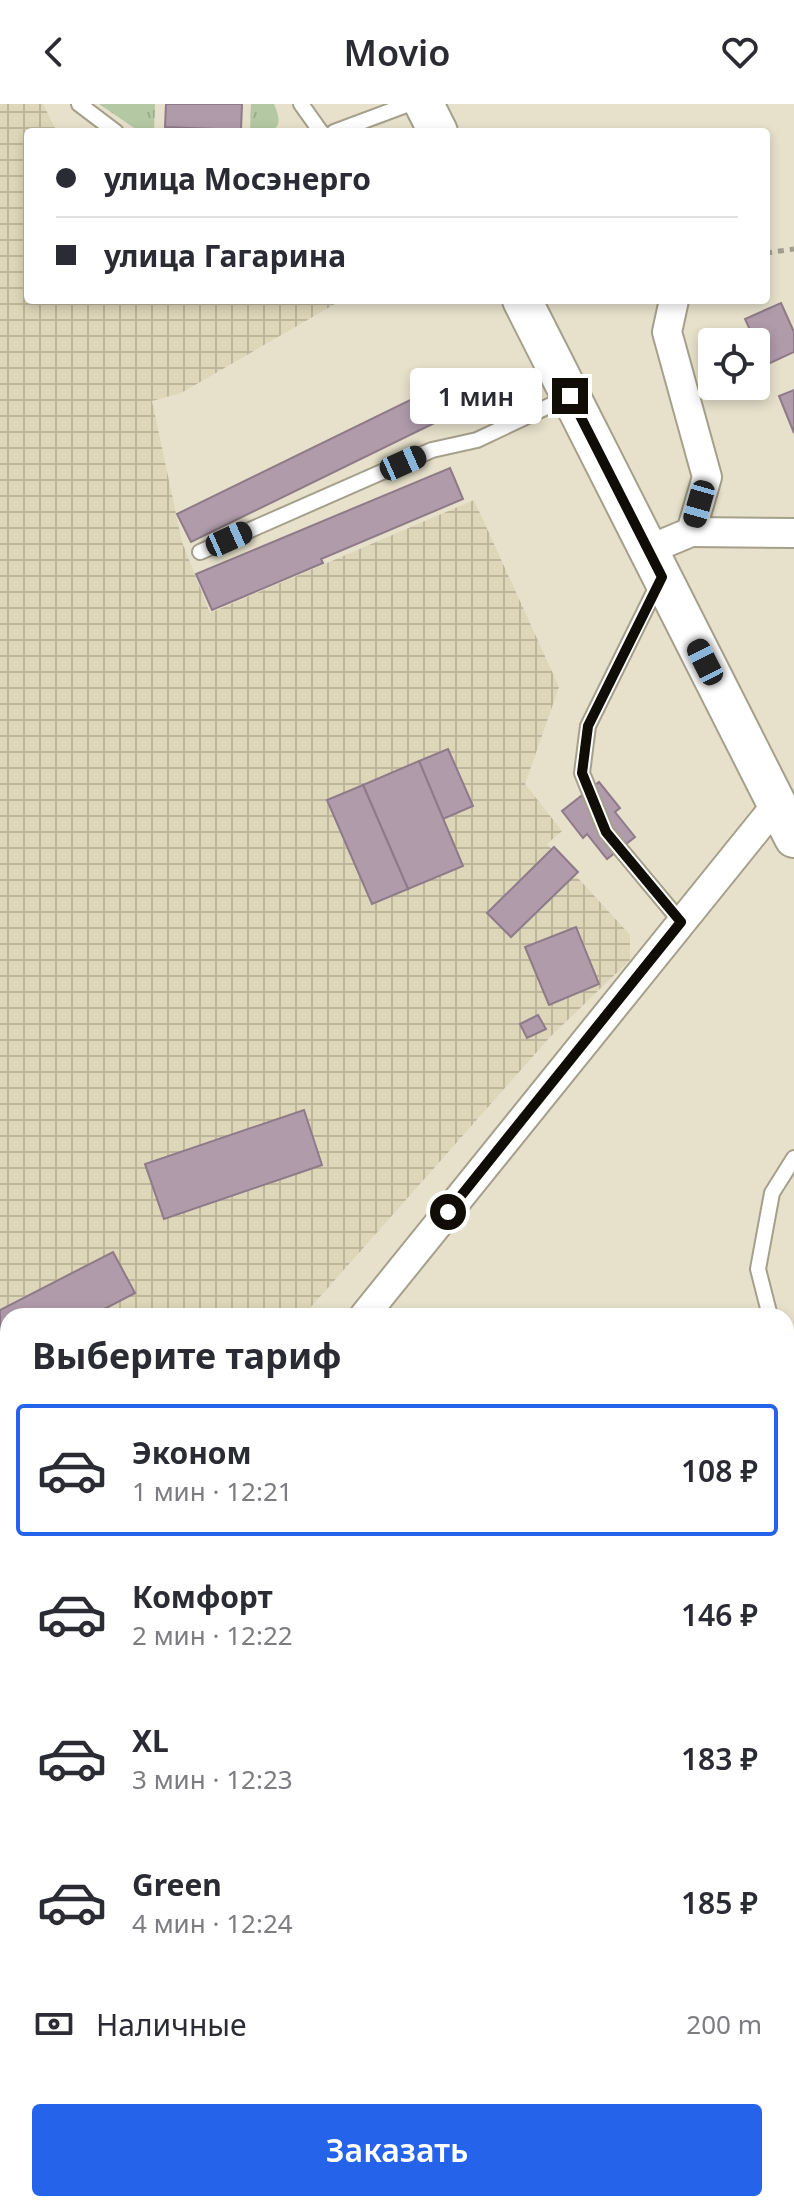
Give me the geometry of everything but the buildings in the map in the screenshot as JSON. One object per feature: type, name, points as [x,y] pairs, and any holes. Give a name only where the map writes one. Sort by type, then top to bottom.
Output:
[{"type":"main road","points":[[424,104],[436,128]]},
{"type":"main road","points":[[524,304],[794,838]]},
{"type":"street","points":[[655,563],[691,532],[707,477],[667,332],[673,304]]},
{"type":"street","points":[[691,532],[794,533]]},
{"type":"street","points":[[370,1308],[777,804]]},
{"type":"lane","points":[[79,104],[111,128]]},
{"type":"lane","points":[[301,104],[318,128]]},
{"type":"lane","points":[[345,128],[409,104]]},
{"type":"lane","points":[[200,552],[432,450],[477,440],[570,396]]},
{"type":"lane","points":[[655,563],[588,726],[582,773],[606,832],[681,922]]},
{"type":"lane","points":[[768,1308],[758,1269],[772,1193],[794,1158]]},
{"type":"path","points":[[770,252],[794,249]]},
{"type":"shaded area","points":[[0,104],[43,104],[55,128],[24,128],[24,304],[335,304],[181,393],[152,401],[182,542],[210,613],[474,500],[559,687],[525,784],[562,831],[547,844],[630,935],[630,960],[550,1037],[310,1308],[0,1308]]},
{"type":"green space","points":[[99,104],[155,104],[154,128],[134,128]]},
{"type":"green space","points":[[251,104],[274,104],[278,125],[275,128],[250,128]]},
{"type":"route","points":[[448,1212],[681,922],[606,832],[582,773],[588,726],[662,577],[570,396]]}]
